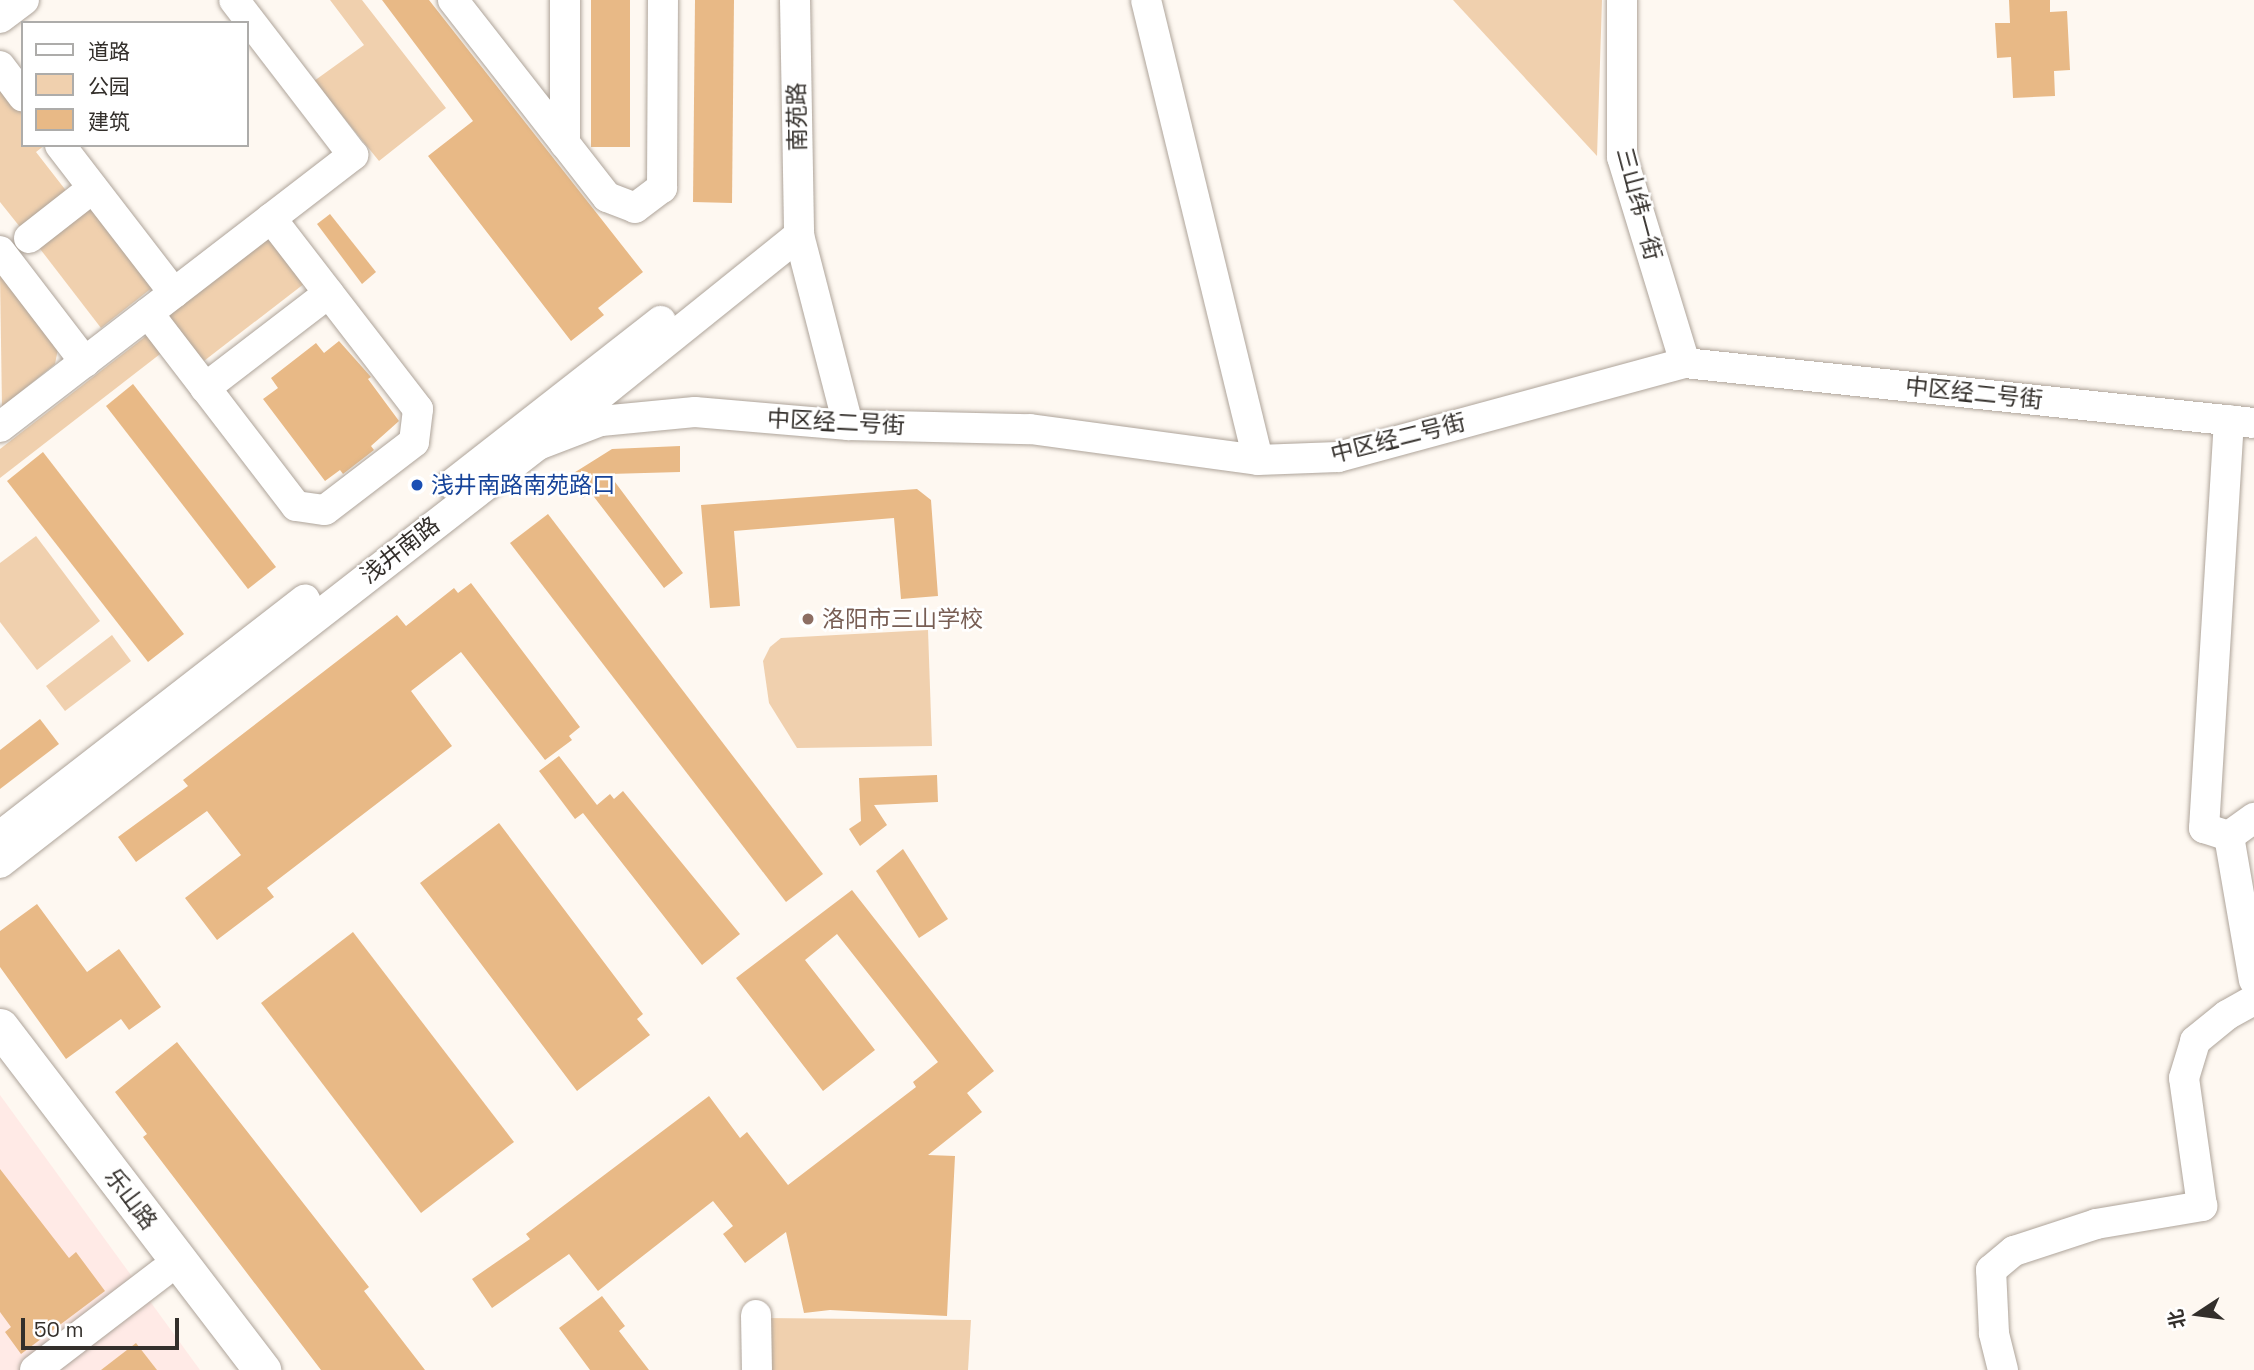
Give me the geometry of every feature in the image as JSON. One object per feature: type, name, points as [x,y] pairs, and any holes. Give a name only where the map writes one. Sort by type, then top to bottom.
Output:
[{"type":"main road","name":"乐山路","points":[[0,1027],[262,1370]]},
{"type":"main road","name":"乐山路","points":[[0,1062],[237,1370]]},
{"type":"street","points":[[0,18],[24,0]]},
{"type":"street","points":[[0,427],[353,155],[234,0]]},
{"type":"street","points":[[565,0],[565,144]]},
{"type":"street","points":[[461,5],[607,197],[635,208],[662,188],[663,0]]},
{"type":"street","name":"南苑路","points":[[779,0],[790,235]]},
{"type":"street","name":"南苑路","points":[[790,235],[795,0]]},
{"type":"street","points":[[1146,0],[1258,460]]},
{"type":"street","name":"三山纬一街","points":[[1622,0],[1622,157],[1685,363]]},
{"type":"street","points":[[0,66],[21,93]]},
{"type":"street","points":[[62,147],[174,293]]},
{"type":"street","points":[[29,238],[93,188]]},
{"type":"street","points":[[148,313],[296,506],[326,510],[414,442],[418,410],[271,218]]},
{"type":"street","points":[[790,235],[842,425]]},
{"type":"street","name":"浅井南路","points":[[0,863],[538,445],[790,235]]},
{"type":"street","name":"浅井南路","points":[[0,836],[790,235]]},
{"type":"street","points":[[0,251],[85,362]]},
{"type":"street","points":[[205,388],[329,293]]},
{"type":"street","name":"中区经二号街","points":[[538,445],[601,421],[695,412],[842,425],[1030,429],[1258,460],[1338,457],[1685,363],[2241,421]]},
{"type":"street","points":[[2229,836],[2204,828],[2241,421]]},
{"type":"street","points":[[2229,836],[2254,818]]},
{"type":"street","points":[[2229,836],[2254,980]]},
{"type":"street","points":[[2003,1370],[1994,1333],[1991,1270],[2014,1251],[2096,1224],[2202,1206],[2184,1078],[2195,1041],[2227,1015],[2254,1000]]},
{"type":"street","points":[[35,1370],[162,1273]]},
{"type":"street","points":[[756,1315],[757,1370]]},
{"type":"shaded area","points":[[0,1095],[200,1370],[0,1370]]},
{"type":"green space","points":[[330,0],[362,0],[446,108],[379,161],[314,81],[364,45]]},
{"type":"green space","points":[[1453,0],[1602,0],[1597,156]]},
{"type":"green space","points":[[0,80],[21,106],[21,147],[42,147],[36,152],[71,197],[24,232],[0,202]]},
{"type":"green space","points":[[87,200],[153,287],[101,328],[34,241]]},
{"type":"green space","points":[[273,232],[309,280],[200,364],[164,315]]},
{"type":"green space","points":[[0,275],[58,349],[55,364],[2,407]]},
{"type":"green space","points":[[150,333],[164,351],[0,478],[0,449]]},
{"type":"green space","points":[[36,536],[100,621],[37,670],[0,622],[0,563]]},
{"type":"green space","points":[[928,630],[932,746],[797,748],[769,703],[763,661],[770,647],[781,638]]},
{"type":"green space","points":[[112,635],[131,661],[65,711],[46,686]]},
{"type":"green space","points":[[763,1318],[971,1320],[968,1370],[766,1370]]},
{"type":"building","points":[[382,0],[429,0],[643,272],[598,308],[604,315],[571,341],[428,156],[473,121]]},
{"type":"building","points":[[591,0],[630,0],[630,147],[591,147]]},
{"type":"building","points":[[695,0],[734,0],[732,203],[693,202]]},
{"type":"building","points":[[2009,0],[2050,0],[2050,12],[2067,11],[2070,70],[2054,71],[2055,96],[2013,98],[2011,57],[1997,58],[1995,23],[2010,23]]},
{"type":"building","points":[[330,214],[376,272],[362,284],[317,224]]},
{"type":"building","points":[[339,341],[371,377],[368,379],[399,421],[371,446],[374,450],[343,474],[340,470],[325,481],[263,399],[278,388],[271,378],[316,343],[324,353]]},
{"type":"building","points":[[133,384],[276,567],[248,589],[106,406]]},
{"type":"building","points":[[680,446],[680,472],[609,474],[683,573],[664,588],[591,493],[583,498],[569,476],[612,449]]},
{"type":"building","points":[[43,452],[184,634],[148,662],[7,481]]},
{"type":"building","points":[[917,489],[931,500],[938,596],[901,599],[894,518],[734,531],[740,606],[710,608],[701,505]]},
{"type":"building","points":[[548,514],[823,874],[786,902],[510,543]]},
{"type":"building","points":[[471,583],[580,727],[569,736],[572,740],[545,760],[461,652],[411,691],[452,746],[267,888],[274,897],[217,940],[185,898],[241,855],[207,811],[136,862],[118,837],[188,786],[183,780],[397,615],[406,626],[454,588],[458,593]]},
{"type":"building","points":[[40,719],[59,744],[0,789],[0,750]]},
{"type":"building","points":[[559,756],[597,805],[610,794],[614,799],[623,791],[740,934],[702,965],[583,813],[575,819],[539,771]]},
{"type":"building","points":[[937,775],[938,802],[874,805],[887,825],[860,846],[849,829],[861,821],[859,778]]},
{"type":"building","points":[[499,823],[643,1014],[637,1019],[650,1035],[577,1091],[420,883]]},
{"type":"building","points":[[903,849],[948,919],[919,938],[876,871]]},
{"type":"building","points":[[852,890],[994,1071],[967,1093],[982,1112],[928,1155],[955,1156],[947,1316],[830,1310],[804,1313],[786,1232],[745,1263],[723,1234],[733,1226],[713,1201],[598,1291],[569,1254],[492,1308],[472,1279],[530,1239],[526,1234],[709,1096],[740,1138],[747,1132],[788,1185],[916,1087],[913,1082],[938,1062],[837,934],[805,960],[875,1050],[823,1091],[736,978]]},
{"type":"building","points":[[37,904],[87,972],[119,949],[161,1007],[129,1030],[121,1019],[66,1059],[0,967],[0,931]]},
{"type":"building","points":[[353,932],[514,1142],[421,1213],[261,1003]]},
{"type":"building","points":[[177,1042],[369,1287],[364,1291],[425,1370],[321,1370],[143,1137],[147,1134],[115,1092]]},
{"type":"building","points":[[0,1169],[69,1258],[76,1252],[105,1291],[21,1354],[5,1332],[11,1327],[0,1312]]},
{"type":"building","points":[[602,1296],[625,1326],[619,1331],[649,1370],[590,1370],[559,1328]]},
{"type":"building","points":[[136,1343],[157,1370],[101,1370]]},
{"type":"place","name":"浅井南路南苑路口","points":[[417,485]]},
{"type":"place","name":"洛阳市三山学校","points":[[808,619]]}]
